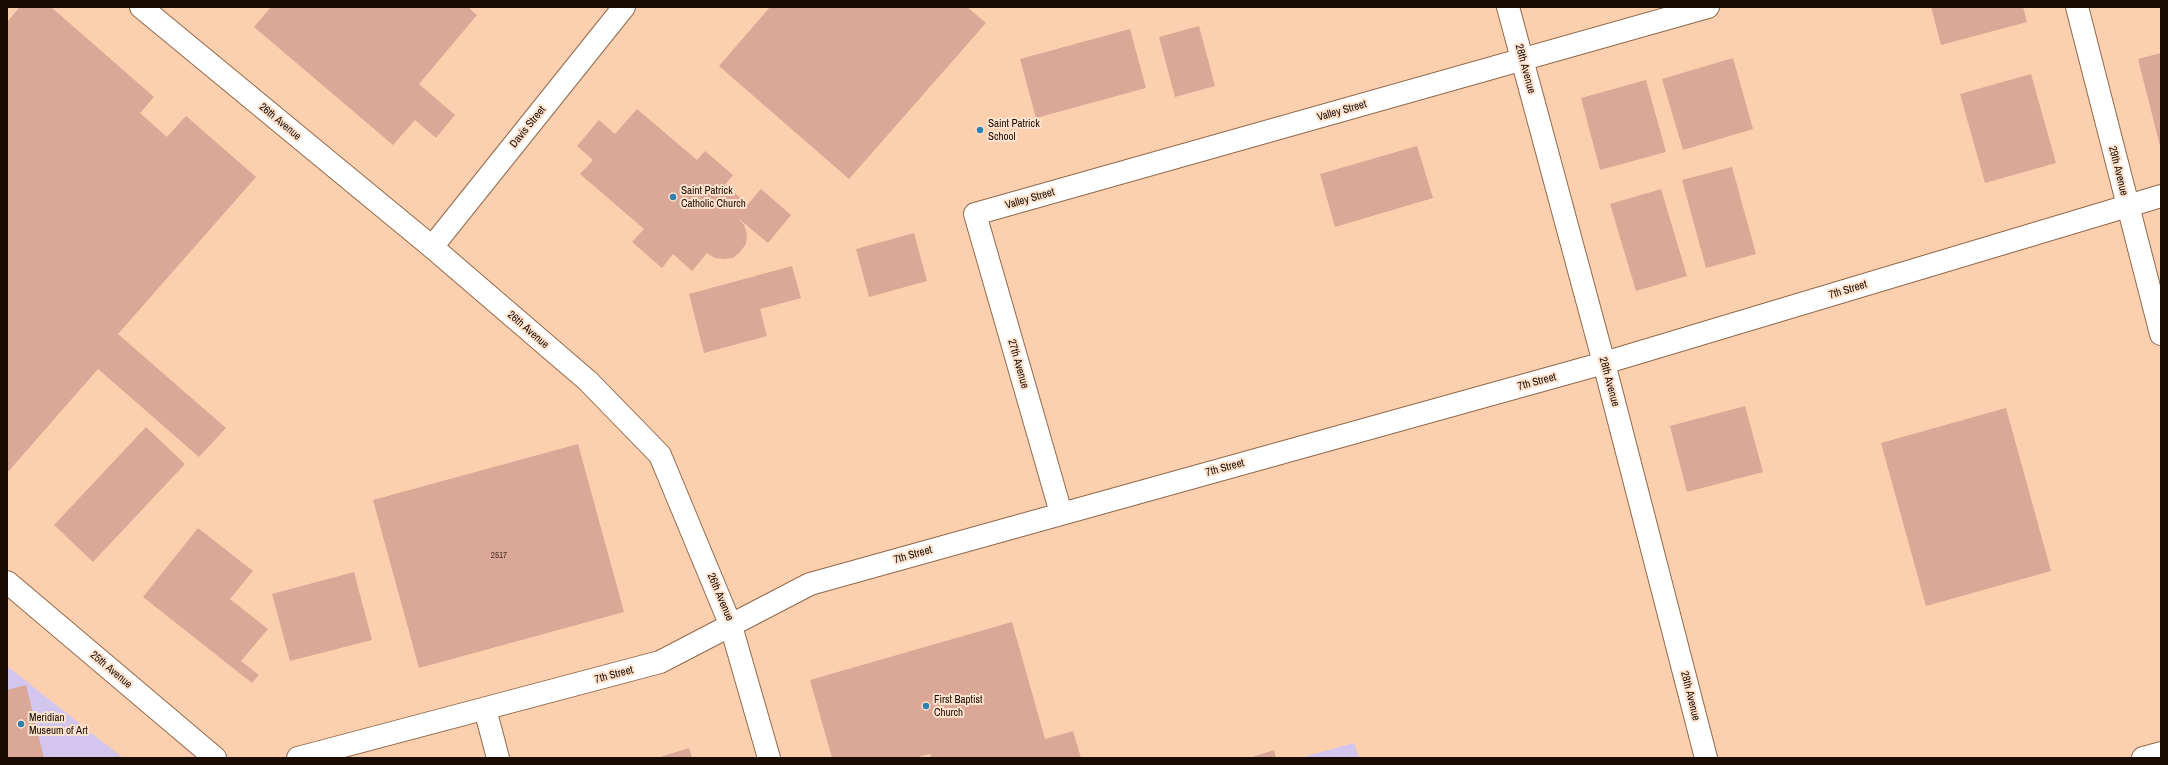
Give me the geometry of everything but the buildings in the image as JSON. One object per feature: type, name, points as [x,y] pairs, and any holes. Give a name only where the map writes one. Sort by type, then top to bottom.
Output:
[{"type":"street","name":"26th Avenue","points":[[141,7],[432,247],[588,381],[660,455],[732,626],[769,758]]},
{"type":"street","name":"Davis Street","points":[[432,247],[624,7]]},
{"type":"street","name":"28th Avenue","points":[[1508,7],[1604,363],[1706,758]]},
{"type":"street","name":"Valley Street","points":[[975,214],[1708,7]]},
{"type":"street","name":"29th Avenue","points":[[2077,7],[2161,334]]},
{"type":"street","name":"7th Street","points":[[298,758],[660,662],[732,626],[810,584],[1604,363],[2161,196]]},
{"type":"street","name":"27th Avenue","points":[[975,214],[1062,513]]},
{"type":"street","name":"25th Avenue","points":[[7,582],[214,758]]},
{"type":"street","points":[[485,709],[498,758]]},
{"type":"street","points":[[2142,758],[2161,753]]},
{"type":"shaded area","points":[[7,666],[123,758],[7,758]]},
{"type":"shaded area","points":[[1354,743],[1359,758],[1300,758]]},
{"type":"place","name":"Saint Patrick School","points":[[980,130]]},
{"type":"place","name":"Saint Patrick Catholic Church","points":[[673,197]]},
{"type":"place","name":"First Baptist Church","points":[[926,706]]},
{"type":"place","name":"Meridian Museum of Art","points":[[21,724]]}]
